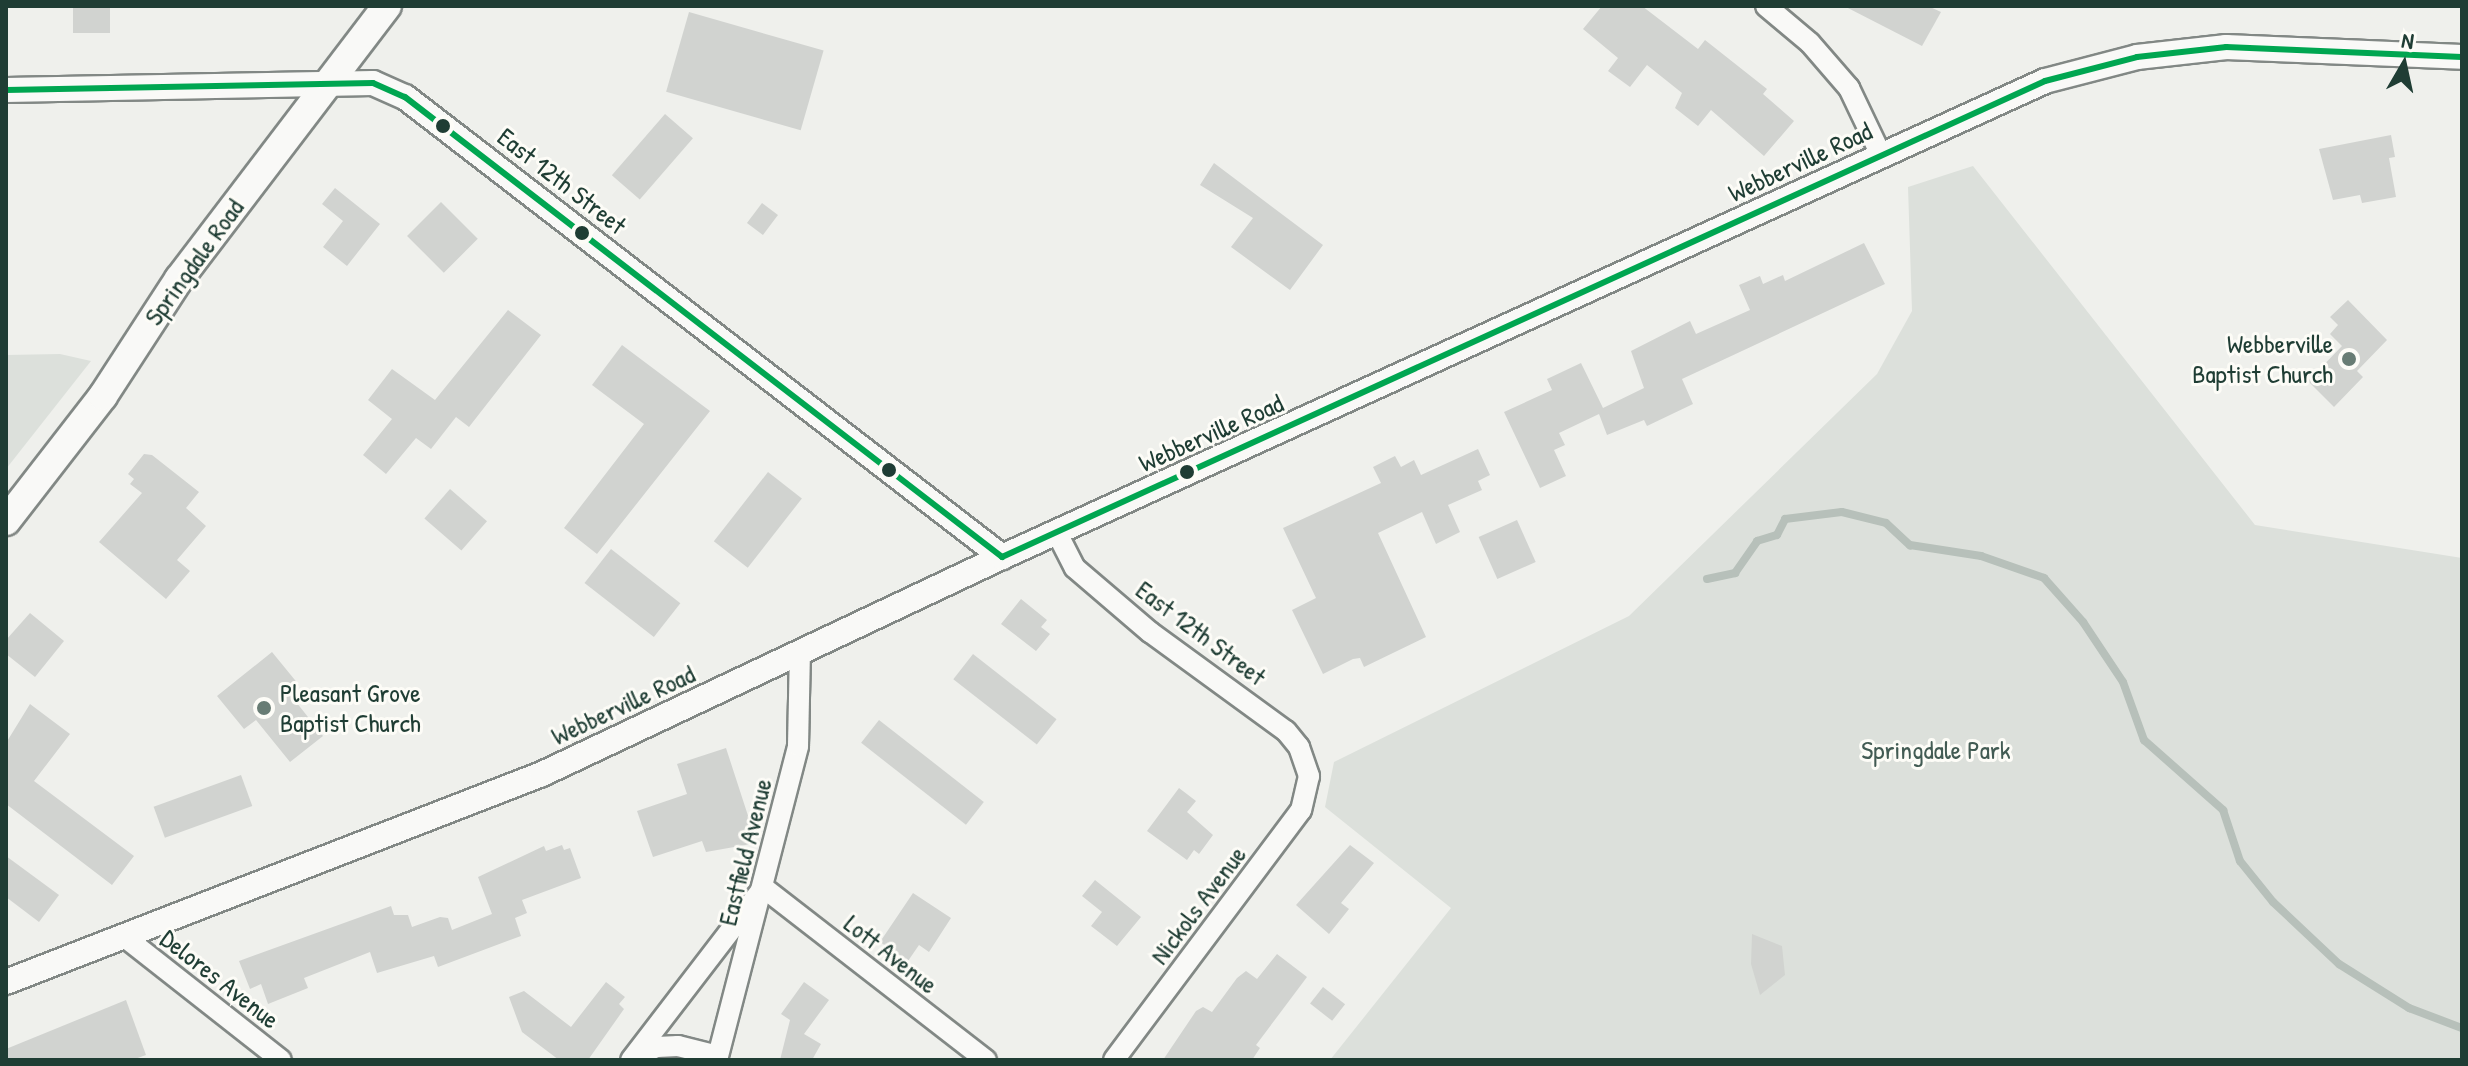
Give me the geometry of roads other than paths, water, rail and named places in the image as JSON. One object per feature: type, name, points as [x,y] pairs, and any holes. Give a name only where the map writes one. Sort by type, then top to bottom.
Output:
[{"type":"main road","name":"Springdale Road","points":[[6,521],[103,396],[179,279],[387,6]]},
{"type":"street","points":[[1766,6],[1810,43],[1843,80],[1881,155]]},
{"type":"street","name":"Webberville Road","points":[[6,982],[542,774],[1002,557],[2045,81],[2137,57],[2226,47],[2462,57]]},
{"type":"street","name":"East 12th Street","points":[[6,90],[373,83],[405,97],[1002,557]]},
{"type":"street","name":"East 12th Street","points":[[1057,533],[1075,568],[1150,632],[1286,731],[1299,747],[1309,776]]},
{"type":"street","name":"Eastfield Avenue","points":[[718,1058],[798,746],[800,653]]},
{"type":"street","name":"Nickols Avenue","points":[[1114,1060],[1301,810],[1309,776]]},
{"type":"street","points":[[632,1059],[708,954],[764,888]]},
{"type":"street","name":"Lott Avenue","points":[[764,888],[986,1060]]},
{"type":"street","name":"Delores Avenue","points":[[126,938],[281,1060]]},
{"type":"street","points":[[632,1059],[657,1047],[678,1046],[718,1058]]},
{"type":"waterway","points":[[1707,579],[1735,573],[1757,541],[1777,535],[1785,519],[1842,512],[1886,523],[1910,545],[1981,556],[2044,578],[2083,622],[2123,682],[2144,740],[2223,810],[2240,861],[2273,902],[2339,964],[2409,1008],[2462,1028]]},
{"type":"place","name":"Webberville Baptist Church","points":[[2349,359]]},
{"type":"place","name":"Pleasant Grove Baptist Church","points":[[264,708]]},
{"type":"park label","name":"Springdale Park","points":[[1936,750]]}]
